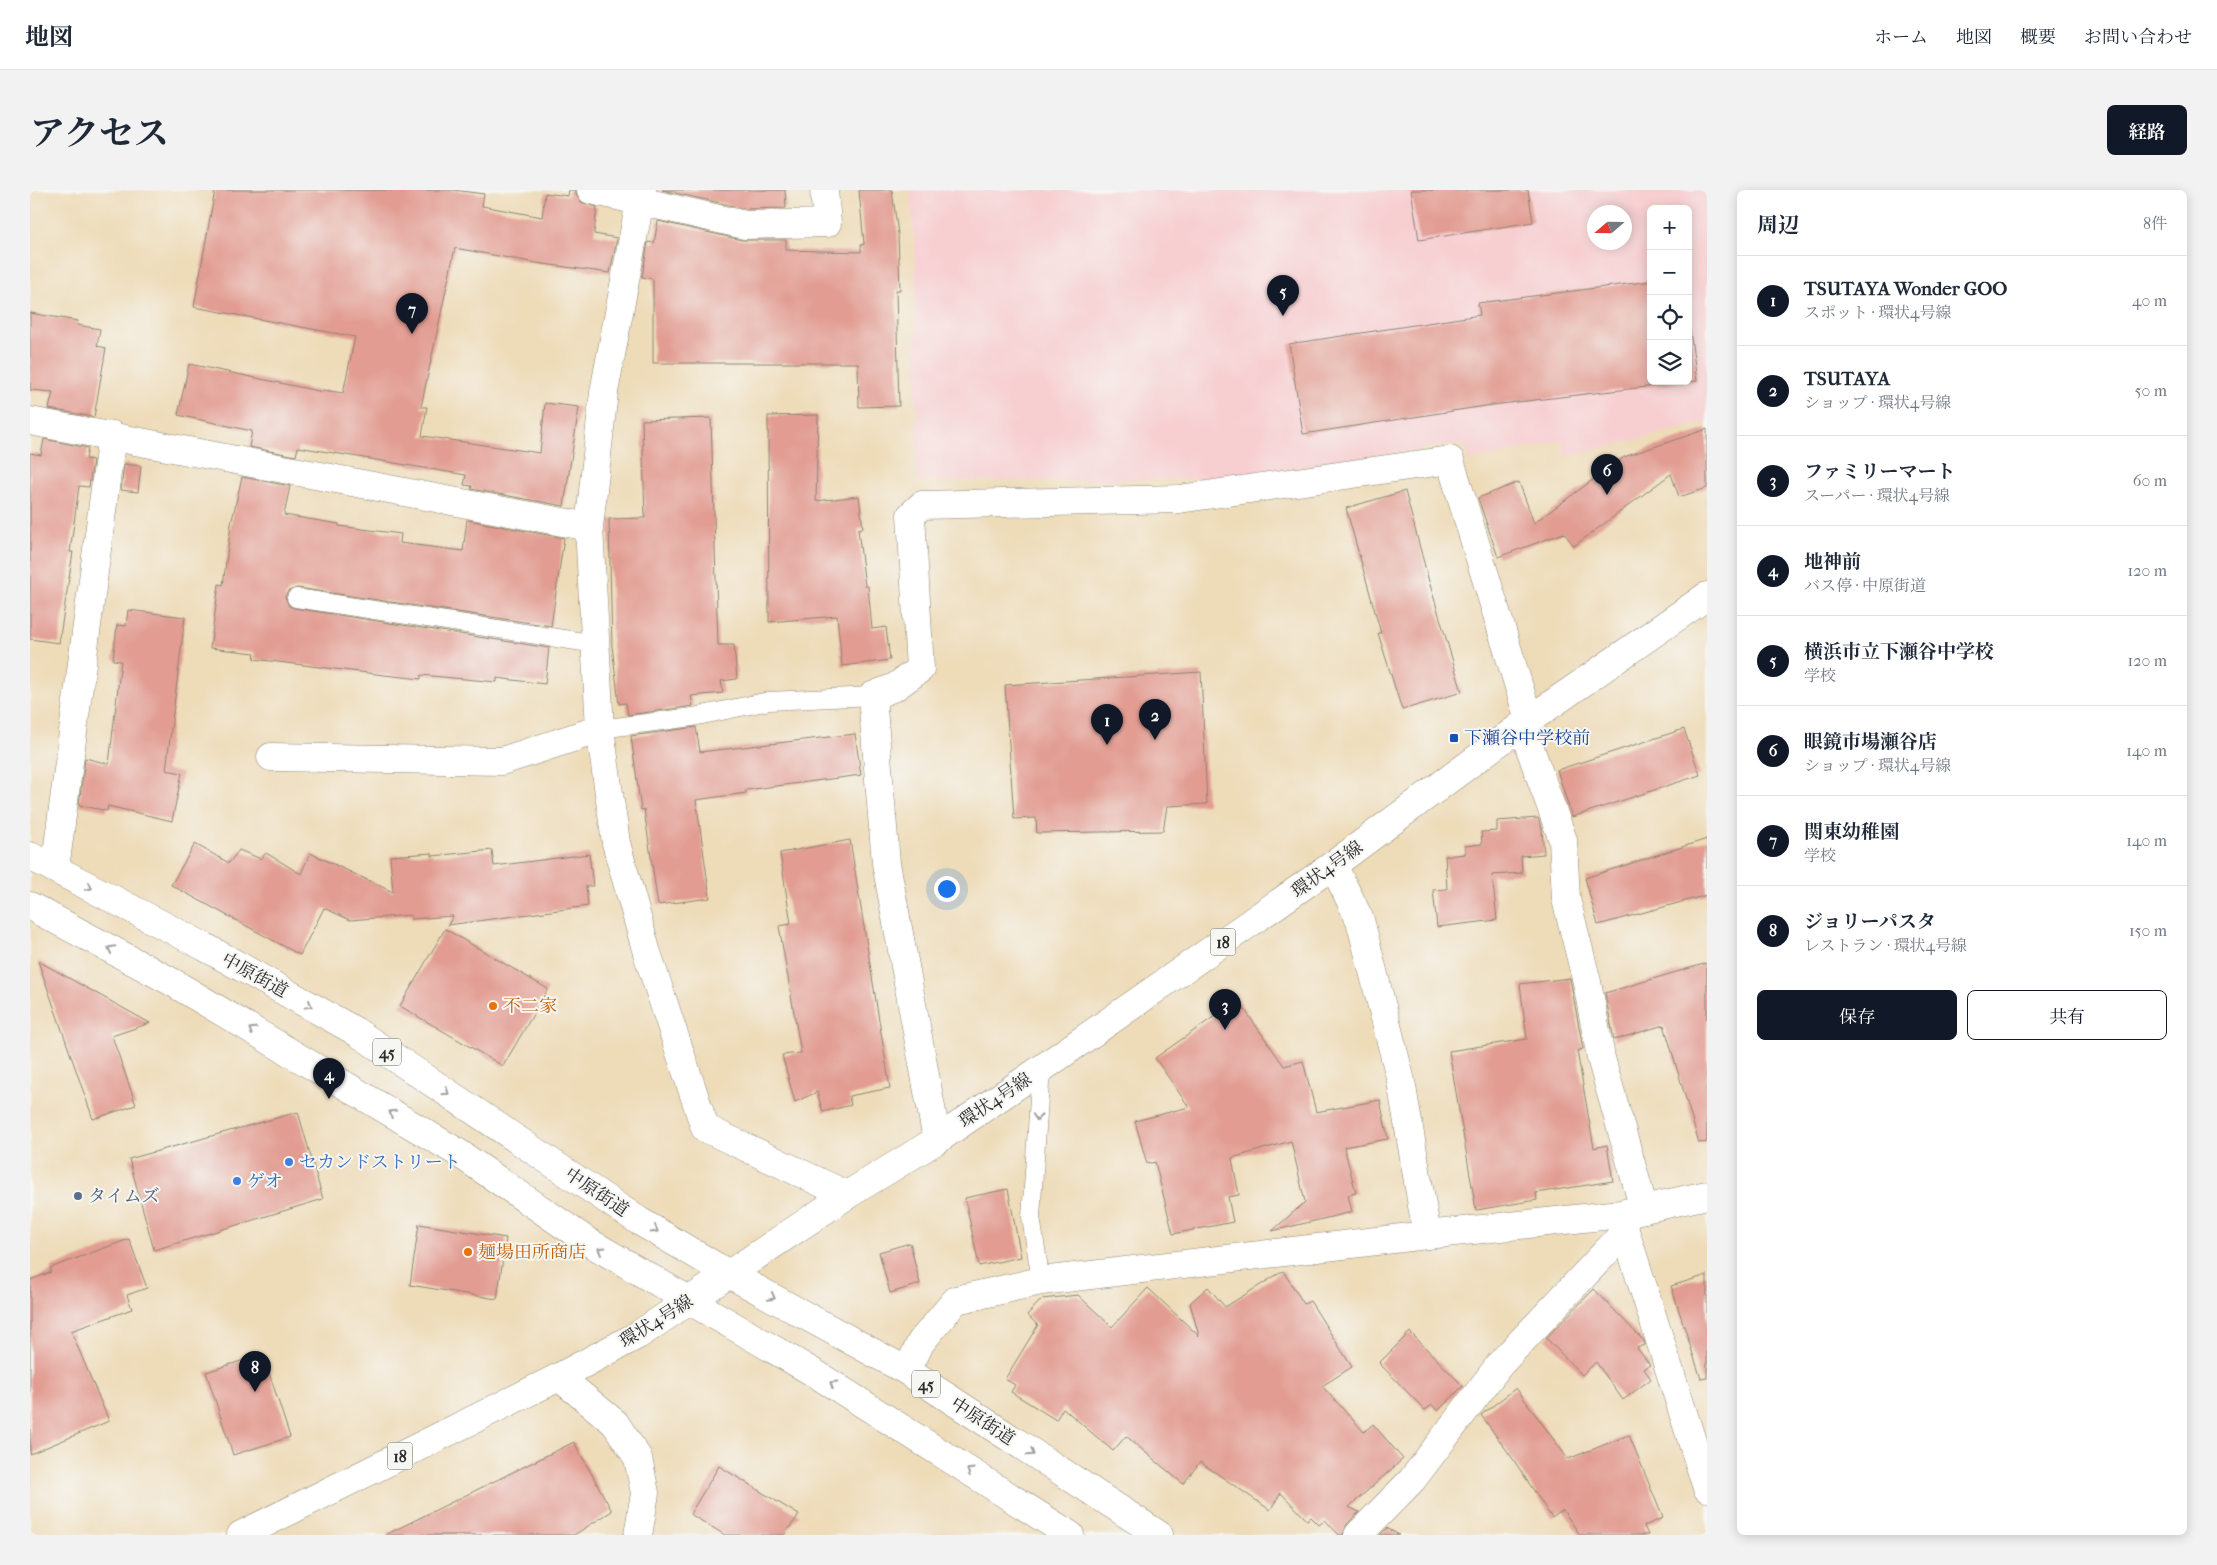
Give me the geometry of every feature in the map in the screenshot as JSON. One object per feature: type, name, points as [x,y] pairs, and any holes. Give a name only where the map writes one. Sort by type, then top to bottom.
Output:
[{"type":"street","points":[[590,190],[640,195],[745,225],[828,223],[824,190]]},
{"type":"street","points":[[640,195],[604,392],[589,526],[600,729],[616,843],[647,953],[705,1128],[847,1195]]},
{"type":"street","points":[[30,421],[589,526]]},
{"type":"street","points":[[54,869],[112,435]]},
{"type":"street","points":[[937,1140],[886,863],[872,696],[895,687],[920,669],[911,515],[922,505],[1179,499],[1450,460],[1526,723],[1563,840],[1566,899],[1587,982],[1630,1218],[1707,1488]]},
{"type":"street","name":"環状4号線","points":[[241,1535],[558,1377],[638,1335],[847,1195],[937,1140],[1041,1069],[1333,865],[1526,723],[1706,598]]},
{"type":"street","points":[[271,757],[502,761],[600,729]]},
{"type":"street","name":"中原街道","points":[[30,856],[205,947],[355,1031],[640,1221],[729,1274],[907,1372],[1159,1535]]},
{"type":"street","points":[[1333,865],[1360,920],[1401,1080],[1427,1235]]},
{"type":"street","points":[[30,906],[172,982],[457,1152],[587,1242],[816,1374],[1070,1535]]},
{"type":"street","points":[[907,1372],[921,1342],[956,1300],[1041,1281],[1427,1235],[1630,1218],[1707,1195]]},
{"type":"street","points":[[1358,1535],[1412,1480],[1500,1364],[1630,1218]]},
{"type":"street","points":[[558,1377],[615,1423],[638,1458],[645,1493],[638,1535]]},
{"type":"lane","points":[[296,598],[596,644]]},
{"type":"lane","points":[[600,729],[693,717],[769,701],[872,696]]},
{"type":"lane","points":[[1041,1069],[1031,1217],[1041,1281]]},
{"type":"shaded area","points":[[910,190],[1707,190],[1707,422],[1565,457],[1563,440],[1468,461],[1463,443],[1220,479],[917,481],[915,250]]},
{"type":"building","points":[[215,190],[453,190],[484,194],[482,206],[542,217],[545,193],[568,196],[569,190],[576,190],[576,195],[581,202],[597,207],[594,234],[617,238],[610,273],[536,263],[455,248],[421,407],[427,407],[422,436],[540,453],[545,403],[579,407],[564,506],[471,489],[472,486],[464,485],[466,475],[298,447],[296,456],[249,447],[252,431],[178,415],[189,364],[323,392],[323,390],[343,393],[355,337],[194,307]]},
{"type":"building","points":[[662,190],[785,190],[786,208],[747,209]]},
{"type":"building","points":[[859,190],[892,190],[898,234],[900,290],[896,290],[899,406],[859,407],[858,363],[653,363],[653,279],[642,277],[648,242],[654,243],[658,221],[742,240],[786,240],[786,250],[861,252],[861,245],[864,244]]},
{"type":"building","points":[[1411,190],[1528,190],[1533,222],[1419,240]]},
{"type":"building","points":[[1647,282],[1647,385],[1663,385],[1492,405],[1303,434],[1289,344],[1480,315],[1478,303]]},
{"type":"building","points":[[30,313],[78,321],[77,325],[100,329],[97,346],[106,348],[94,417],[49,409],[53,392],[30,390]]},
{"type":"building","points":[[1692,345],[1697,381],[1692,382]]},
{"type":"building","points":[[818,415],[816,501],[859,496],[863,528],[858,529],[865,586],[868,586],[872,629],[886,627],[890,660],[842,666],[837,616],[769,622],[768,416]]},
{"type":"building","points":[[711,418],[718,645],[734,645],[737,679],[721,681],[723,693],[691,696],[693,706],[628,715],[626,703],[619,704],[612,646],[609,519],[645,518],[642,420]]},
{"type":"building","points":[[1707,429],[1707,488],[1679,497],[1671,474],[1574,546],[1564,533],[1498,557],[1478,498],[1519,482],[1534,523],[1624,457]]},
{"type":"building","points":[[44,439],[88,448],[86,459],[93,460],[89,487],[79,486],[70,552],[73,552],[59,643],[30,639],[30,453],[41,455]]},
{"type":"building","points":[[124,464],[141,466],[138,492],[121,490]]},
{"type":"building","points":[[242,477],[290,486],[284,515],[339,524],[339,526],[401,534],[400,543],[463,551],[467,520],[564,538],[551,626],[298,588],[288,591],[285,597],[289,606],[294,608],[549,648],[545,684],[497,678],[497,682],[421,675],[421,679],[254,659],[255,653],[210,648],[219,584],[223,585],[231,524]]},
{"type":"building","points":[[1405,491],[1428,578],[1462,692],[1402,710],[1378,633],[1381,633],[1346,508]]},
{"type":"building","points":[[128,610],[185,617],[166,770],[182,773],[172,821],[108,806],[107,811],[79,805],[85,758],[109,764],[121,661],[113,660],[117,625],[126,626]]},
{"type":"building","points":[[1201,672],[1207,804],[1167,806],[1163,831],[1037,833],[1036,818],[1014,819],[1005,685]]},
{"type":"building","points":[[696,727],[700,752],[855,734],[861,775],[746,790],[746,793],[696,800],[710,898],[658,905],[644,809],[641,810],[631,736]]},
{"type":"building","points":[[1684,729],[1700,775],[1572,817],[1557,770]]},
{"type":"building","points":[[1538,818],[1542,829],[1544,854],[1521,856],[1522,873],[1492,875],[1497,920],[1437,927],[1433,890],[1447,889],[1445,856],[1465,854],[1465,846],[1482,844],[1481,832],[1497,831],[1497,821]]},
{"type":"building","points":[[1707,839],[1707,895],[1598,925],[1585,878]]},
{"type":"building","points":[[850,840],[890,1088],[849,1096],[851,1105],[823,1112],[817,1092],[795,1102],[782,1055],[801,1053],[779,926],[791,924],[780,853]]},
{"type":"building","points":[[195,844],[229,863],[239,850],[261,859],[266,853],[301,874],[310,853],[393,892],[390,856],[432,853],[432,856],[492,850],[494,866],[589,854],[593,886],[586,886],[588,906],[448,925],[453,916],[411,919],[411,915],[350,920],[324,908],[300,955],[171,885]]},
{"type":"building","points":[[445,929],[548,989],[503,1066],[400,1006]]},
{"type":"building","points":[[38,961],[150,1023],[112,1036],[136,1105],[93,1119]]},
{"type":"building","points":[[1707,963],[1707,1142],[1699,1143],[1664,1025],[1614,1040],[1605,993]]},
{"type":"building","points":[[1570,978],[1583,1049],[1577,1051],[1594,1148],[1607,1145],[1613,1181],[1536,1193],[1537,1200],[1476,1210],[1449,1051],[1527,1039],[1520,984]]},
{"type":"building","points":[[1238,1000],[1284,1066],[1303,1061],[1316,1112],[1380,1100],[1388,1139],[1344,1147],[1356,1193],[1348,1195],[1352,1212],[1272,1231],[1305,1202],[1291,1141],[1232,1158],[1239,1195],[1228,1197],[1233,1222],[1173,1234],[1155,1162],[1147,1164],[1135,1121],[1189,1107],[1155,1058]]},
{"type":"building","points":[[298,1112],[323,1199],[154,1250],[129,1159]]},
{"type":"building","points":[[1008,1189],[1021,1257],[979,1266],[965,1198]]},
{"type":"building","points":[[419,1224],[506,1238],[497,1299],[410,1285]]},
{"type":"building","points":[[129,1239],[147,1288],[127,1295],[132,1309],[71,1331],[109,1421],[30,1454],[30,1280],[51,1272],[50,1268]]},
{"type":"building","points":[[910,1243],[920,1284],[890,1293],[879,1252]]},
{"type":"building","points":[[1283,1271],[1304,1304],[1310,1301],[1352,1367],[1322,1386],[1364,1432],[1373,1424],[1403,1459],[1349,1507],[1359,1512],[1347,1524],[1343,1535],[1339,1535],[1325,1520],[1319,1525],[1311,1517],[1307,1520],[1281,1493],[1270,1510],[1200,1462],[1183,1484],[1126,1436],[1113,1451],[1063,1408],[1056,1420],[1011,1392],[1015,1385],[1005,1379],[1038,1325],[1027,1315],[1042,1299],[1078,1295],[1112,1327],[1148,1288],[1199,1336],[1190,1303],[1208,1287],[1225,1307]]},
{"type":"building","points":[[1707,1275],[1707,1378],[1701,1379],[1671,1286]]},
{"type":"building","points":[[1594,1289],[1644,1341],[1645,1345],[1637,1348],[1650,1365],[1644,1369],[1651,1379],[1623,1400],[1596,1362],[1582,1375],[1546,1338]]},
{"type":"building","points":[[1410,1332],[1463,1386],[1438,1411],[1432,1405],[1425,1410],[1379,1363]]},
{"type":"building","points":[[263,1354],[290,1437],[233,1455],[206,1372]]},
{"type":"building","points":[[1516,1388],[1568,1459],[1629,1435],[1663,1518],[1644,1526],[1648,1535],[1580,1535],[1563,1510],[1552,1518],[1481,1415]]},
{"type":"building","points":[[574,1442],[612,1511],[574,1535],[385,1535]]},
{"type":"building","points":[[719,1466],[799,1515],[784,1535],[725,1535],[690,1514]]},
{"type":"building","points":[[1387,1528],[1399,1535],[1380,1535]]},
{"type":"place","name":"横浜市立下瀬谷中学校","points":[[1283,316]]},
{"type":"place","name":"関東幼稚園","points":[[412,334]]},
{"type":"place","name":"眼鏡市場瀬谷店","points":[[1607,495]]},
{"type":"place","name":"下瀬谷中学校前","points":[[1454,738]]},
{"type":"place","name":"TSUTAYA","points":[[1155,740]]},
{"type":"place","name":"TSUTAYA Wonder GOO","points":[[1107,745]]},
{"type":"place","name":"不二家","points":[[493,1006]]},
{"type":"place","name":"ファミリーマート","points":[[1225,1030]]},
{"type":"place","name":"地神前","points":[[329,1099]]},
{"type":"place","name":"セカンドストリート","points":[[289,1162]]},
{"type":"place","name":"ゲオ","points":[[237,1181]]},
{"type":"place","name":"タイムズ","points":[[78,1196]]},
{"type":"place","name":"麺場田所商店","points":[[468,1252]]},
{"type":"place","name":"ジョリーパスタ","points":[[255,1392]]}]
